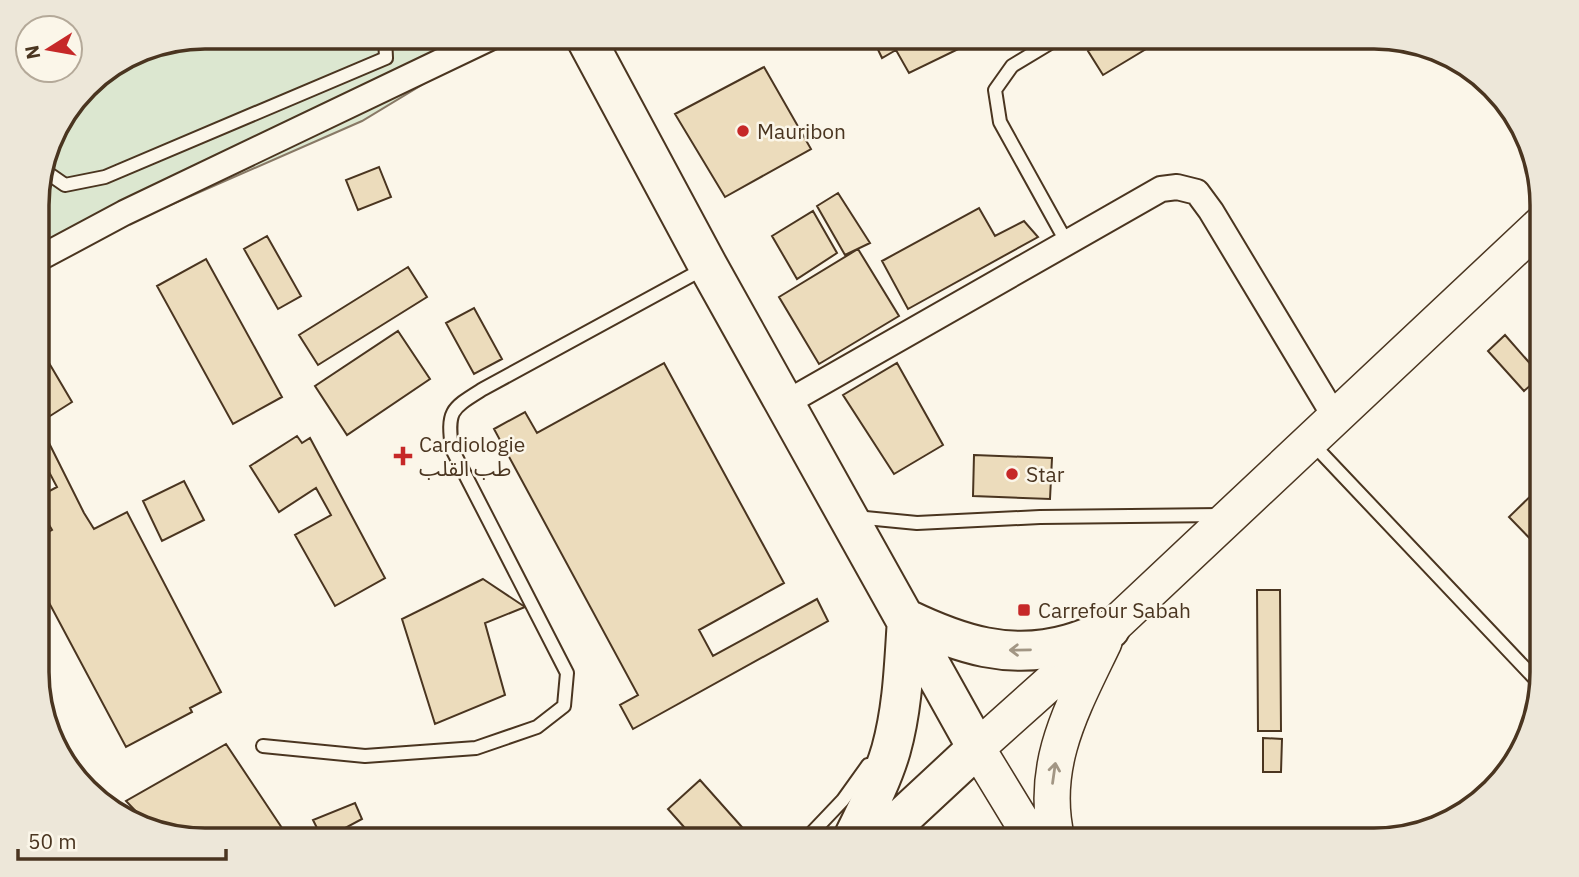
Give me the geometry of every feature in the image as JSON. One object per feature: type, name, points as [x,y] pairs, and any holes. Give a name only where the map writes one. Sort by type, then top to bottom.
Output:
[{"type":"highway","points":[[591,49],[708,266],[977,748],[891,828]]},
{"type":"highway","points":[[907,619],[948,638],[992,650],[1027,650],[1067,645],[1110,629]]},
{"type":"highway","points":[[858,828],[891,750],[900,710],[907,619]]},
{"type":"main road","points":[[1026,828],[977,748],[1110,629],[1530,234]]},
{"type":"main road","points":[[1055,828],[1051,800],[1058,746],[1068,717],[1110,629]]},
{"type":"street","points":[[49,254],[124,213],[467,49]]},
{"type":"street","points":[[786,404],[1161,189],[1177,187],[1197,192],[1218,222],[1335,417]]},
{"type":"lane","points":[[52,176],[65,185],[105,177],[386,58],[385,49]]},
{"type":"lane","points":[[1040,49],[1012,66],[995,90],[1000,122],[1067,243]]},
{"type":"lane","points":[[263,746],[365,756],[477,748],[537,727],[564,706],[567,673],[452,449],[448,422],[457,405],[483,389],[708,266]]},
{"type":"lane","points":[[1310,441],[1530,673]]},
{"type":"lane","points":[[847,516],[917,523],[1040,517],[1232,515]]},
{"type":"lane","points":[[816,828],[861,777],[900,710]]},
{"type":"green space","points":[[195,49],[481,49],[362,121],[49,258],[50,184],[61,145],[75,118],[95,95],[118,75],[145,61]]},
{"type":"building","points":[[878,49],[958,49],[909,73],[896,50],[882,58]]},
{"type":"building","points":[[1092,49],[1146,49],[1103,75],[1088,51]]},
{"type":"building","name":"Mauribon","points":[[764,67],[811,149],[725,197],[675,114]]},
{"type":"building","points":[[379,167],[391,197],[358,210],[346,180]]},
{"type":"building","points":[[838,193],[870,243],[845,255],[817,206]]},
{"type":"building","points":[[979,208],[995,236],[1024,221],[1038,237],[908,309],[882,261]]},
{"type":"building","points":[[813,211],[837,253],[797,279],[772,236]]},
{"type":"building","points":[[267,236],[301,296],[278,309],[244,249]]},
{"type":"building","points":[[858,249],[899,316],[819,364],[779,297]]},
{"type":"building","points":[[206,259],[282,397],[233,424],[157,286]]},
{"type":"building","points":[[408,267],[427,297],[318,365],[299,335]]},
{"type":"building","points":[[474,308],[502,359],[474,374],[446,323]]},
{"type":"building","points":[[398,331],[430,379],[347,435],[315,386]]},
{"type":"building","points":[[1505,335],[1530,363],[1530,386],[1524,391],[1488,351]]},
{"type":"building","points":[[49,363],[72,402],[49,417]]},
{"type":"building","points":[[664,363],[784,583],[699,630],[713,656],[817,599],[828,621],[633,729],[620,705],[638,695],[494,429],[525,412],[537,433]]},
{"type":"building","points":[[897,363],[943,445],[894,474],[843,395]]},
{"type":"building","points":[[297,436],[302,443],[310,438],[385,578],[335,606],[295,535],[331,515],[316,488],[279,512],[250,466]]},
{"type":"building","points":[[49,443],[94,529],[127,512],[221,692],[190,708],[192,712],[126,747],[49,603],[49,532],[52,530],[49,525],[49,491],[57,487],[49,472]]},
{"type":"building","points":[[974,455],[1052,458],[1050,499],[973,496]]},
{"type":"building","points":[[184,481],[204,520],[162,541],[143,501]]},
{"type":"building","points":[[1530,497],[1530,539],[1509,517]]},
{"type":"building","points":[[483,579],[525,607],[485,623],[505,695],[435,724],[402,619]]},
{"type":"building","points":[[1257,590],[1280,590],[1281,731],[1258,731]]},
{"type":"building","points":[[1263,738],[1282,739],[1281,772],[1263,772]]},
{"type":"building","points":[[226,744],[282,828],[195,828],[174,825],[137,812],[126,801]]},
{"type":"building","points":[[700,780],[743,828],[683,828],[668,809]]},
{"type":"building","points":[[355,803],[362,819],[345,828],[317,828],[313,820]]},
{"type":"place","name":"Mauribon","points":[[743,131]]},
{"type":"place","name":"Cardiologie طب القلب","points":[[403,456]]},
{"type":"place","name":"Star","points":[[1012,474]]},
{"type":"place","name":"Carrefour Sabah","points":[[1024,610]]}]
